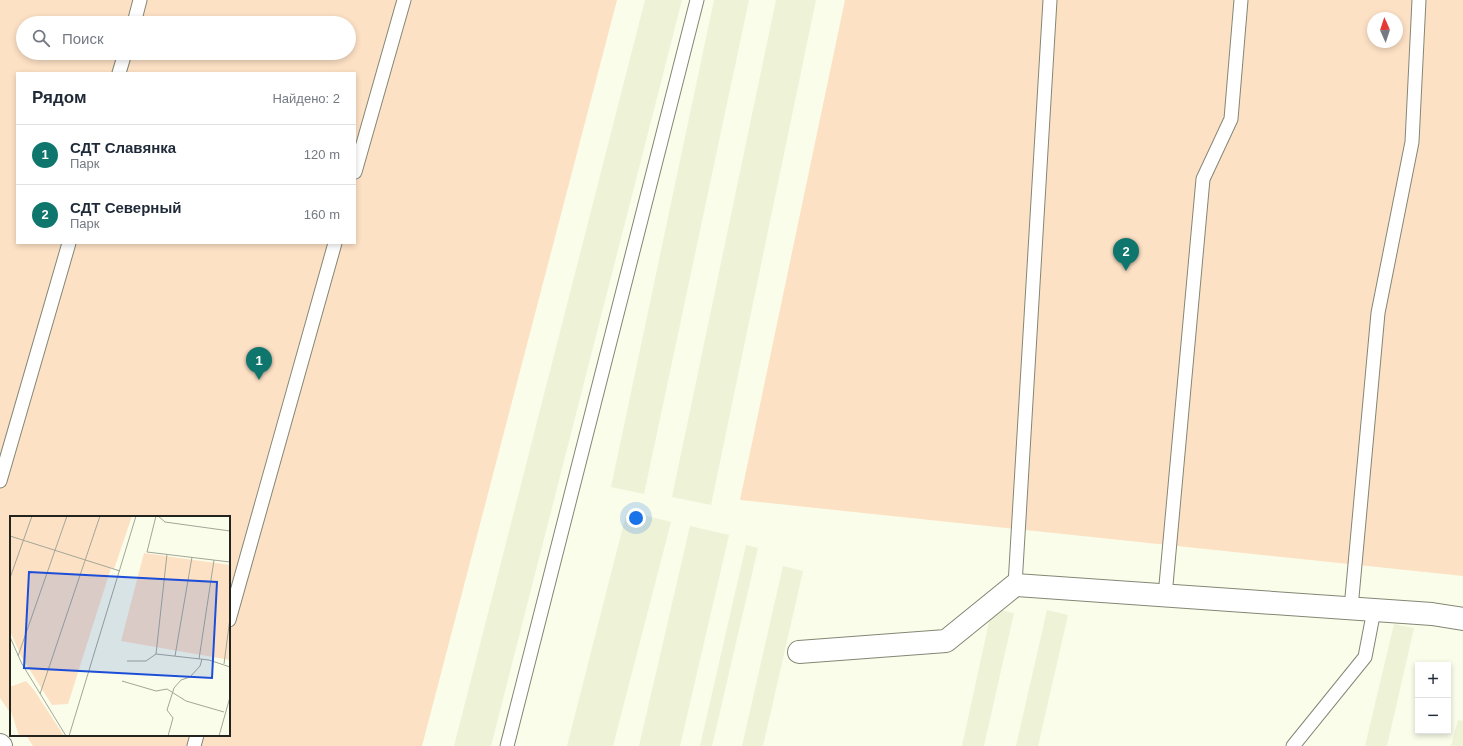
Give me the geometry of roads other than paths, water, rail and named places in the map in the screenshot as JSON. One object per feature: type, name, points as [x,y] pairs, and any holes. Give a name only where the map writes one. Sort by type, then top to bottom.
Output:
[{"type":"street","points":[[799,652],[946,641],[1015,585],[1432,614],[1463,619]]},
{"type":"lane","points":[[136,16],[140,0]]},
{"type":"lane","points":[[356,168],[404,0]]},
{"type":"lane","points":[[507,746],[697,0]]},
{"type":"lane","points":[[1015,585],[1050,0]]},
{"type":"lane","points":[[1165,596],[1203,179],[1231,119],[1241,0]]},
{"type":"lane","points":[[1351,608],[1378,313],[1412,142],[1419,0]]},
{"type":"lane","points":[[119,72],[123,60]]},
{"type":"lane","points":[[0,481],[69,244]]},
{"type":"lane","points":[[230,616],[335,244]]},
{"type":"lane","points":[[1293,746],[1365,657],[1374,610]]},
{"type":"lane","points":[[194,746],[197,736]]},
{"type":"place","name":"СДТ Северный","points":[[1126,271]]},
{"type":"place","name":"СДТ Славянка","points":[[259,380]]}]
